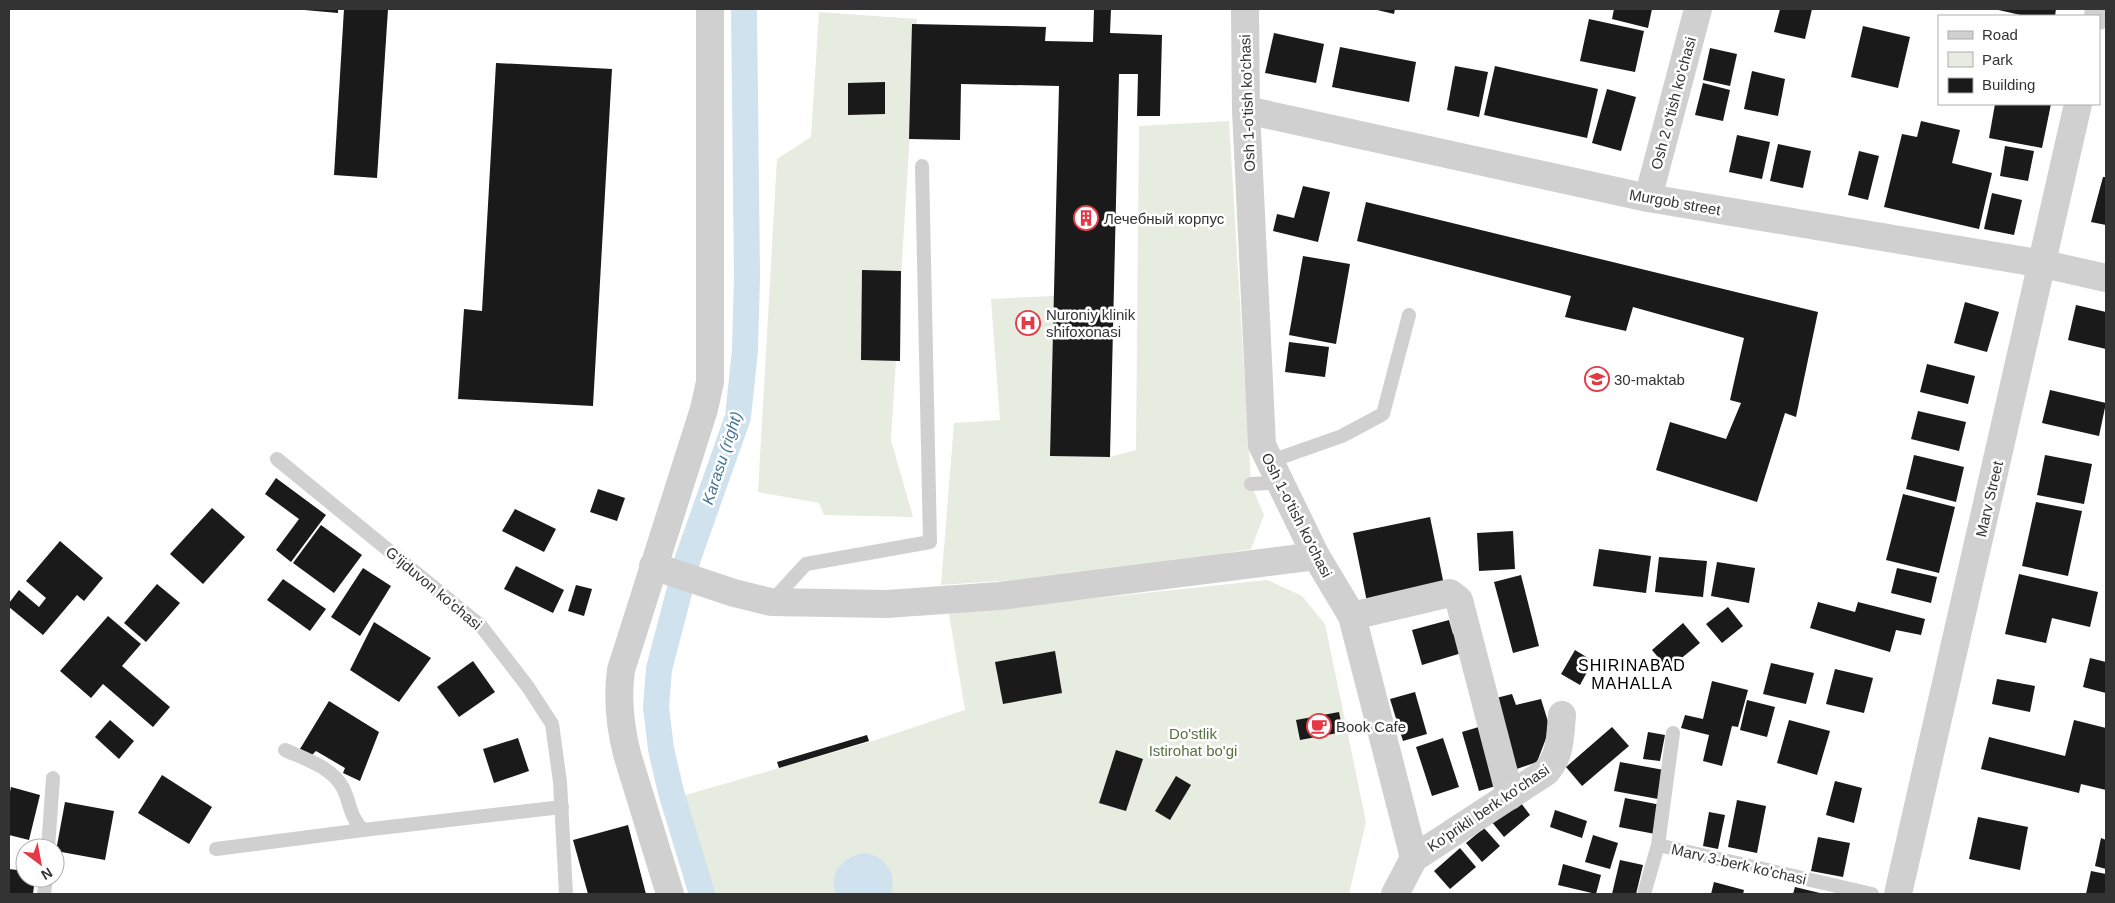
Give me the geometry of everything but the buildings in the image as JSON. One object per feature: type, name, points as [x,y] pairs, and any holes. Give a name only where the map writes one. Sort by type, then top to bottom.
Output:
[{"type":"street","points":[[670,894],[627,754],[619,712],[621,670],[659,568],[710,382],[712,344],[710,9]]},
{"type":"street","name":"Osh 1-o'tish ko'chasi","points":[[1244,9],[1246,110],[1262,445],[1316,556],[1352,616],[1414,858]]},
{"type":"street","name":"Osh 2 o'tish ko'chasi","points":[[1648,198],[1698,9]]},
{"type":"street","name":"Marv Street","points":[[1898,894],[2044,264],[2078,105]]},
{"type":"street","name":"Murgob street","points":[[1246,110],[1648,198],[2044,264],[2106,278]]},
{"type":"street","points":[[659,568],[734,593],[771,602],[911,604],[999,596],[1316,556]]},
{"type":"street","points":[[1352,616],[1450,593],[1455,594],[1459,600],[1510,796]]},
{"type":"street","name":"Ko'prikli berk ko'chasi","points":[[1395,894],[1414,858],[1546,772],[1555,762],[1558,754],[1562,715]]},
{"type":"lane","points":[[771,602],[806,564],[930,542],[922,166]]},
{"type":"lane","points":[[1252,484],[1384,414],[1409,315]]},
{"type":"lane","name":"G'ijduvon ko'chasi","points":[[277,459],[481,626],[528,687],[552,724],[562,807],[566,894]]},
{"type":"lane","name":"Marv 3-berk ko'chasi","points":[[1673,733],[1658,846],[1872,894]]},
{"type":"lane","points":[[286,750],[328,771],[343,788],[354,822],[363,830]]},
{"type":"lane","points":[[49,838],[52,778]]},
{"type":"lane","points":[[216,850],[363,830],[562,807]]},
{"type":"lane","points":[[1644,894],[1658,846]]},
{"type":"green space","points":[[819,12],[917,19],[891,440],[913,517],[824,515],[819,503],[758,492],[777,159],[811,137]]},
{"type":"green space","points":[[1229,121],[1251,484],[1264,515],[1251,549],[1101,574],[941,585],[954,423],[1000,420],[991,299],[1054,296],[1050,456],[1110,457],[1136,450],[1139,126]]},
{"type":"green space","name":"Do'stlik Istirohat bo'gi","points":[[1267,580],[1302,596],[1325,624],[1366,822],[1349,894],[712,894],[682,796],[873,741],[965,710],[949,614]]},
{"type":"water","points":[[866,853],[873,855],[888,867],[892,879],[891,894],[836,894],[834,879],[840,866],[851,857]]},
{"type":"waterway","name":"Karasu (right)","points":[[702,894],[671,792],[661,749],[656,707],[659,669],[688,558],[738,417],[745,350],[747,276],[744,9]]},
{"type":"place","name":"Лечебный корпус","points":[[1086,218]]},
{"type":"place","name":"Nuroniy klinik shifoxonasi","points":[[1028,323]]},
{"type":"place","name":"30-maktab","points":[[1597,379]]},
{"type":"place","name":"Book Cafe","points":[[1319,726]]},
{"type":"district","name":"SHIRINABAD MAHALLA","points":[[1632,674]]}]
